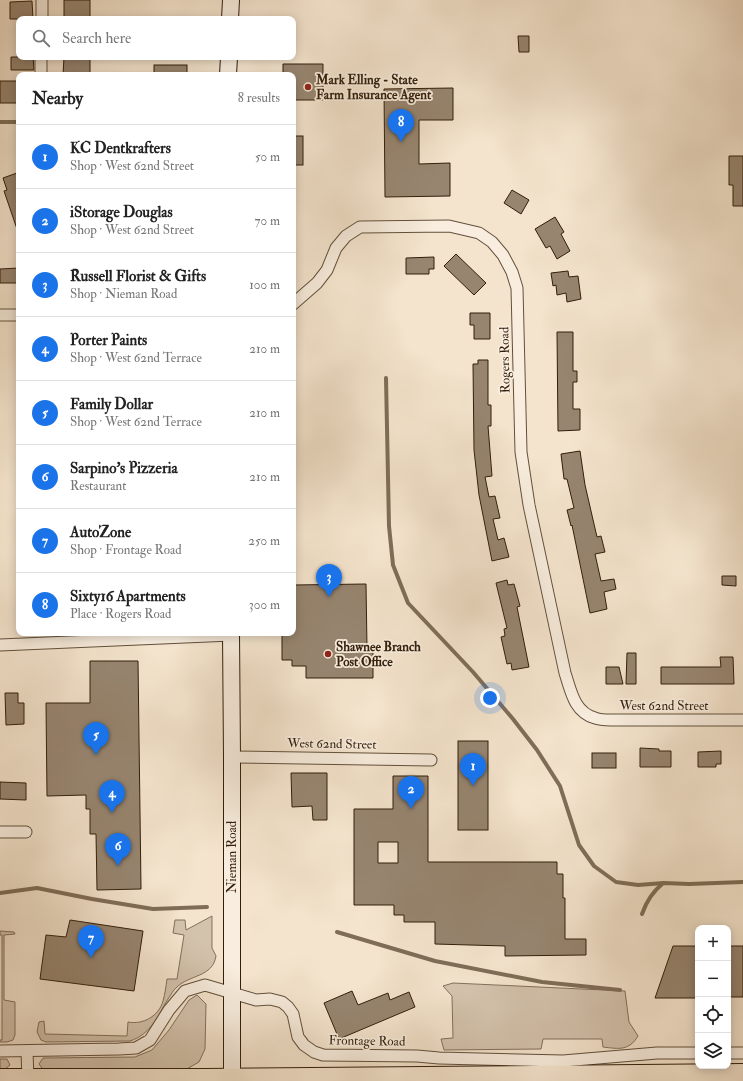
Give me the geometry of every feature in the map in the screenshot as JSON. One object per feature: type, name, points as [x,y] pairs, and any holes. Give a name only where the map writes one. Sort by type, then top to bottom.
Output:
[{"type":"highway","points":[[0,1080],[232,1080],[743,1074]]},
{"type":"main road","points":[[230,16],[231,0]]},
{"type":"main road","points":[[228,72],[229,60]]},
{"type":"main road","name":"Nieman Road","points":[[231,636],[232,1080]]},
{"type":"street","points":[[42,0],[42,16]]},
{"type":"street","name":"Rogers Road","points":[[296,301],[317,283],[327,270],[336,248],[346,236],[360,227],[449,226],[479,233],[492,242],[504,255],[512,272],[517,288],[521,452],[529,505],[565,673],[573,699],[585,714]]},
{"type":"street","points":[[0,316],[16,316]]},
{"type":"street","points":[[0,645],[38,638],[134,636]]},
{"type":"street","name":"West 62nd Street","points":[[585,714],[595,718],[611,720],[743,720]]},
{"type":"street","name":"West 62nd Street","points":[[232,757],[431,760]]},
{"type":"street","points":[[0,832],[26,832]]},
{"type":"street","name":"Frontage Road","points":[[0,1051],[119,1050],[136,1048],[150,1040],[169,1010],[185,991],[205,985],[256,1000],[270,999],[282,1002],[293,1014],[298,1036],[304,1045],[314,1052],[323,1055],[417,1056],[439,1058],[563,1061],[657,1053],[695,1053]]},
{"type":"street","points":[[27,1051],[28,1080]]},
{"type":"street","points":[[731,1053],[743,1053]]},
{"type":"shaded area","points":[[212,916],[212,948],[216,956],[214,963],[206,972],[182,983],[173,991],[153,1024],[143,1034],[130,1041],[46,1042],[41,1040],[37,1032],[39,1022],[44,1021],[45,1034],[127,1036],[128,1022],[134,1023],[145,1021],[154,1015],[158,1011],[163,1001],[167,979],[177,979],[184,935],[173,933],[175,920],[185,920],[186,930]]},
{"type":"shaded area","points":[[0,931],[14,932],[15,934],[4,935],[4,1000],[15,1002],[15,1035],[13,1040],[7,1042],[0,1042],[0,1040],[2,1040],[2,935],[0,935]]},
{"type":"shaded area","points":[[453,983],[625,991],[629,1022],[638,1036],[635,1041],[623,1048],[603,1047],[602,1039],[543,1039],[541,1049],[444,1050],[441,1039],[453,1038],[452,996],[443,986]]},
{"type":"shaded area","points":[[197,995],[206,1004],[205,1049],[199,1062],[185,1070],[44,1071],[39,1064],[43,1058],[135,1057],[152,1050],[169,1030],[189,1000]]},
{"type":"shaded area","points":[[0,1059],[7,1059],[10,1065],[4,1070],[0,1070]]},
{"type":"building","points":[[64,0],[90,0],[90,16],[64,16]]},
{"type":"building","points":[[32,1],[33,16],[16,16],[16,19],[10,19],[10,2]]},
{"type":"building","points":[[518,36],[529,36],[529,52],[519,52]]},
{"type":"building","points":[[11,57],[16,57],[16,60],[33,60],[34,70],[11,70]]},
{"type":"building","points":[[64,60],[90,60],[90,72],[63,72]]},
{"type":"building","name":"Mark Elling - State Farm Insurance Agent","points":[[283,64],[323,64],[323,100],[296,100],[296,72],[283,72]]},
{"type":"building","points":[[154,65],[187,65],[187,72],[154,72]]},
{"type":"building","points":[[0,81],[16,81],[16,103],[0,103]]},
{"type":"building","points":[[453,88],[453,120],[419,120],[419,164],[450,163],[450,196],[385,197],[384,89]]},
{"type":"building","points":[[296,136],[303,136],[303,165],[296,165]]},
{"type":"building","points":[[729,156],[743,156],[743,206],[733,206],[733,185],[729,185]]},
{"type":"building","points":[[16,173],[16,226],[4,191],[7,190],[3,178]]},
{"type":"building","points":[[512,190],[529,200],[521,214],[504,203]]},
{"type":"building","points":[[555,217],[564,232],[561,234],[570,251],[557,259],[550,246],[546,248],[535,229]]},
{"type":"building","points":[[456,254],[486,283],[474,295],[444,266]]},
{"type":"building","points":[[434,257],[434,269],[429,269],[429,274],[406,274],[406,258]]},
{"type":"building","points":[[16,268],[16,283],[0,283],[0,269]]},
{"type":"building","points":[[568,271],[569,277],[578,276],[581,299],[567,302],[566,293],[557,295],[556,285],[553,286],[551,273]]},
{"type":"building","points":[[470,313],[490,313],[490,339],[474,339],[474,325],[470,325]]},
{"type":"building","points":[[557,332],[573,332],[573,371],[577,371],[577,382],[573,382],[573,409],[580,409],[580,430],[558,431]]},
{"type":"building","points":[[478,360],[488,360],[488,405],[491,405],[491,426],[488,426],[492,476],[485,477],[489,497],[495,496],[500,518],[493,519],[498,540],[504,538],[509,557],[492,561],[479,495],[474,450],[473,364],[478,364]]},
{"type":"building","points":[[580,451],[585,485],[597,537],[601,536],[605,552],[595,554],[601,581],[614,579],[616,589],[604,592],[607,609],[590,613],[572,525],[571,526],[567,510],[574,508],[567,479],[564,479],[561,454]]},
{"type":"building","points":[[722,576],[736,576],[736,586],[722,585]]},
{"type":"building","points":[[507,580],[508,585],[514,584],[520,606],[517,607],[529,667],[512,670],[511,663],[507,664],[501,637],[505,636],[504,629],[507,628],[496,583]]},
{"type":"building","name":"Shawnee Branch Post Office","points":[[366,584],[367,648],[373,648],[373,678],[306,678],[306,666],[292,666],[292,660],[282,660],[282,636],[296,636],[296,585]]},
{"type":"building","points":[[627,653],[636,653],[636,684],[626,684]]},
{"type":"building","points":[[720,657],[733,657],[734,684],[661,684],[661,667],[721,667]]},
{"type":"building","points":[[90,661],[138,661],[141,889],[97,890],[96,834],[90,834],[90,809],[86,809],[86,795],[47,796],[46,703],[90,703]]},
{"type":"building","points":[[606,667],[619,667],[623,684],[606,684]]},
{"type":"building","points":[[5,693],[18,693],[18,703],[24,703],[24,724],[6,725]]},
{"type":"building","points":[[458,741],[488,741],[488,830],[458,830]]},
{"type":"building","points":[[640,748],[671,751],[671,767],[640,767]]},
{"type":"building","points":[[721,751],[721,764],[716,764],[716,767],[698,767],[698,752]]},
{"type":"building","points":[[592,753],[616,753],[616,768],[592,768]]},
{"type":"building","points":[[291,773],[327,773],[327,820],[313,820],[312,806],[292,807]]},
{"type":"building","points":[[393,776],[428,776],[428,862],[557,862],[557,874],[563,874],[563,898],[565,898],[565,939],[586,939],[586,955],[505,956],[505,946],[435,944],[435,922],[404,922],[404,915],[394,915],[394,905],[354,905],[354,809],[393,809]],"holes":[[[378,842],[398,842],[398,863],[378,863]]]},
{"type":"building","points":[[0,782],[26,783],[26,800],[0,799]]},
{"type":"building","points":[[70,920],[143,931],[134,991],[40,979],[46,935],[66,937]]},
{"type":"building","points":[[673,946],[695,946],[695,998],[655,998]]},
{"type":"building","points":[[731,946],[743,946],[743,997],[731,997]]},
{"type":"building","points":[[352,991],[358,1005],[388,993],[390,1000],[409,992],[415,1007],[339,1039],[324,1003]]},
{"type":"waterway","points":[[0,122],[16,122]]},
{"type":"waterway","points":[[386,378],[389,526],[393,565],[408,603],[473,672],[537,750],[560,786],[579,845],[594,866],[616,882],[638,885],[664,883],[689,884],[743,882]]},
{"type":"waterway","points":[[642,914],[651,897],[663,883]]},
{"type":"waterway","points":[[0,893],[37,888],[153,909],[207,907]]},
{"type":"waterway","points":[[337,932],[435,961],[542,982],[620,990]]},
{"type":"place","name":"Mark Elling - State Farm Insurance Agent","points":[[308,87]]},
{"type":"place","name":"Sixty16 Apartments","points":[[401,142]]},
{"type":"place","name":"Russell Florist & Gifts","points":[[329,597]]},
{"type":"place","name":"Shawnee Branch Post Office","points":[[328,654]]},
{"type":"place","name":"Family Dollar","points":[[96,755]]},
{"type":"place","name":"KC Dentkrafters","points":[[473,786]]},
{"type":"place","name":"iStorage Douglas","points":[[411,809]]},
{"type":"place","name":"Porter Paints","points":[[112,813]]},
{"type":"place","name":"Sarpino's Pizzeria","points":[[118,866]]},
{"type":"place","name":"AutoZone","points":[[91,958]]}]
